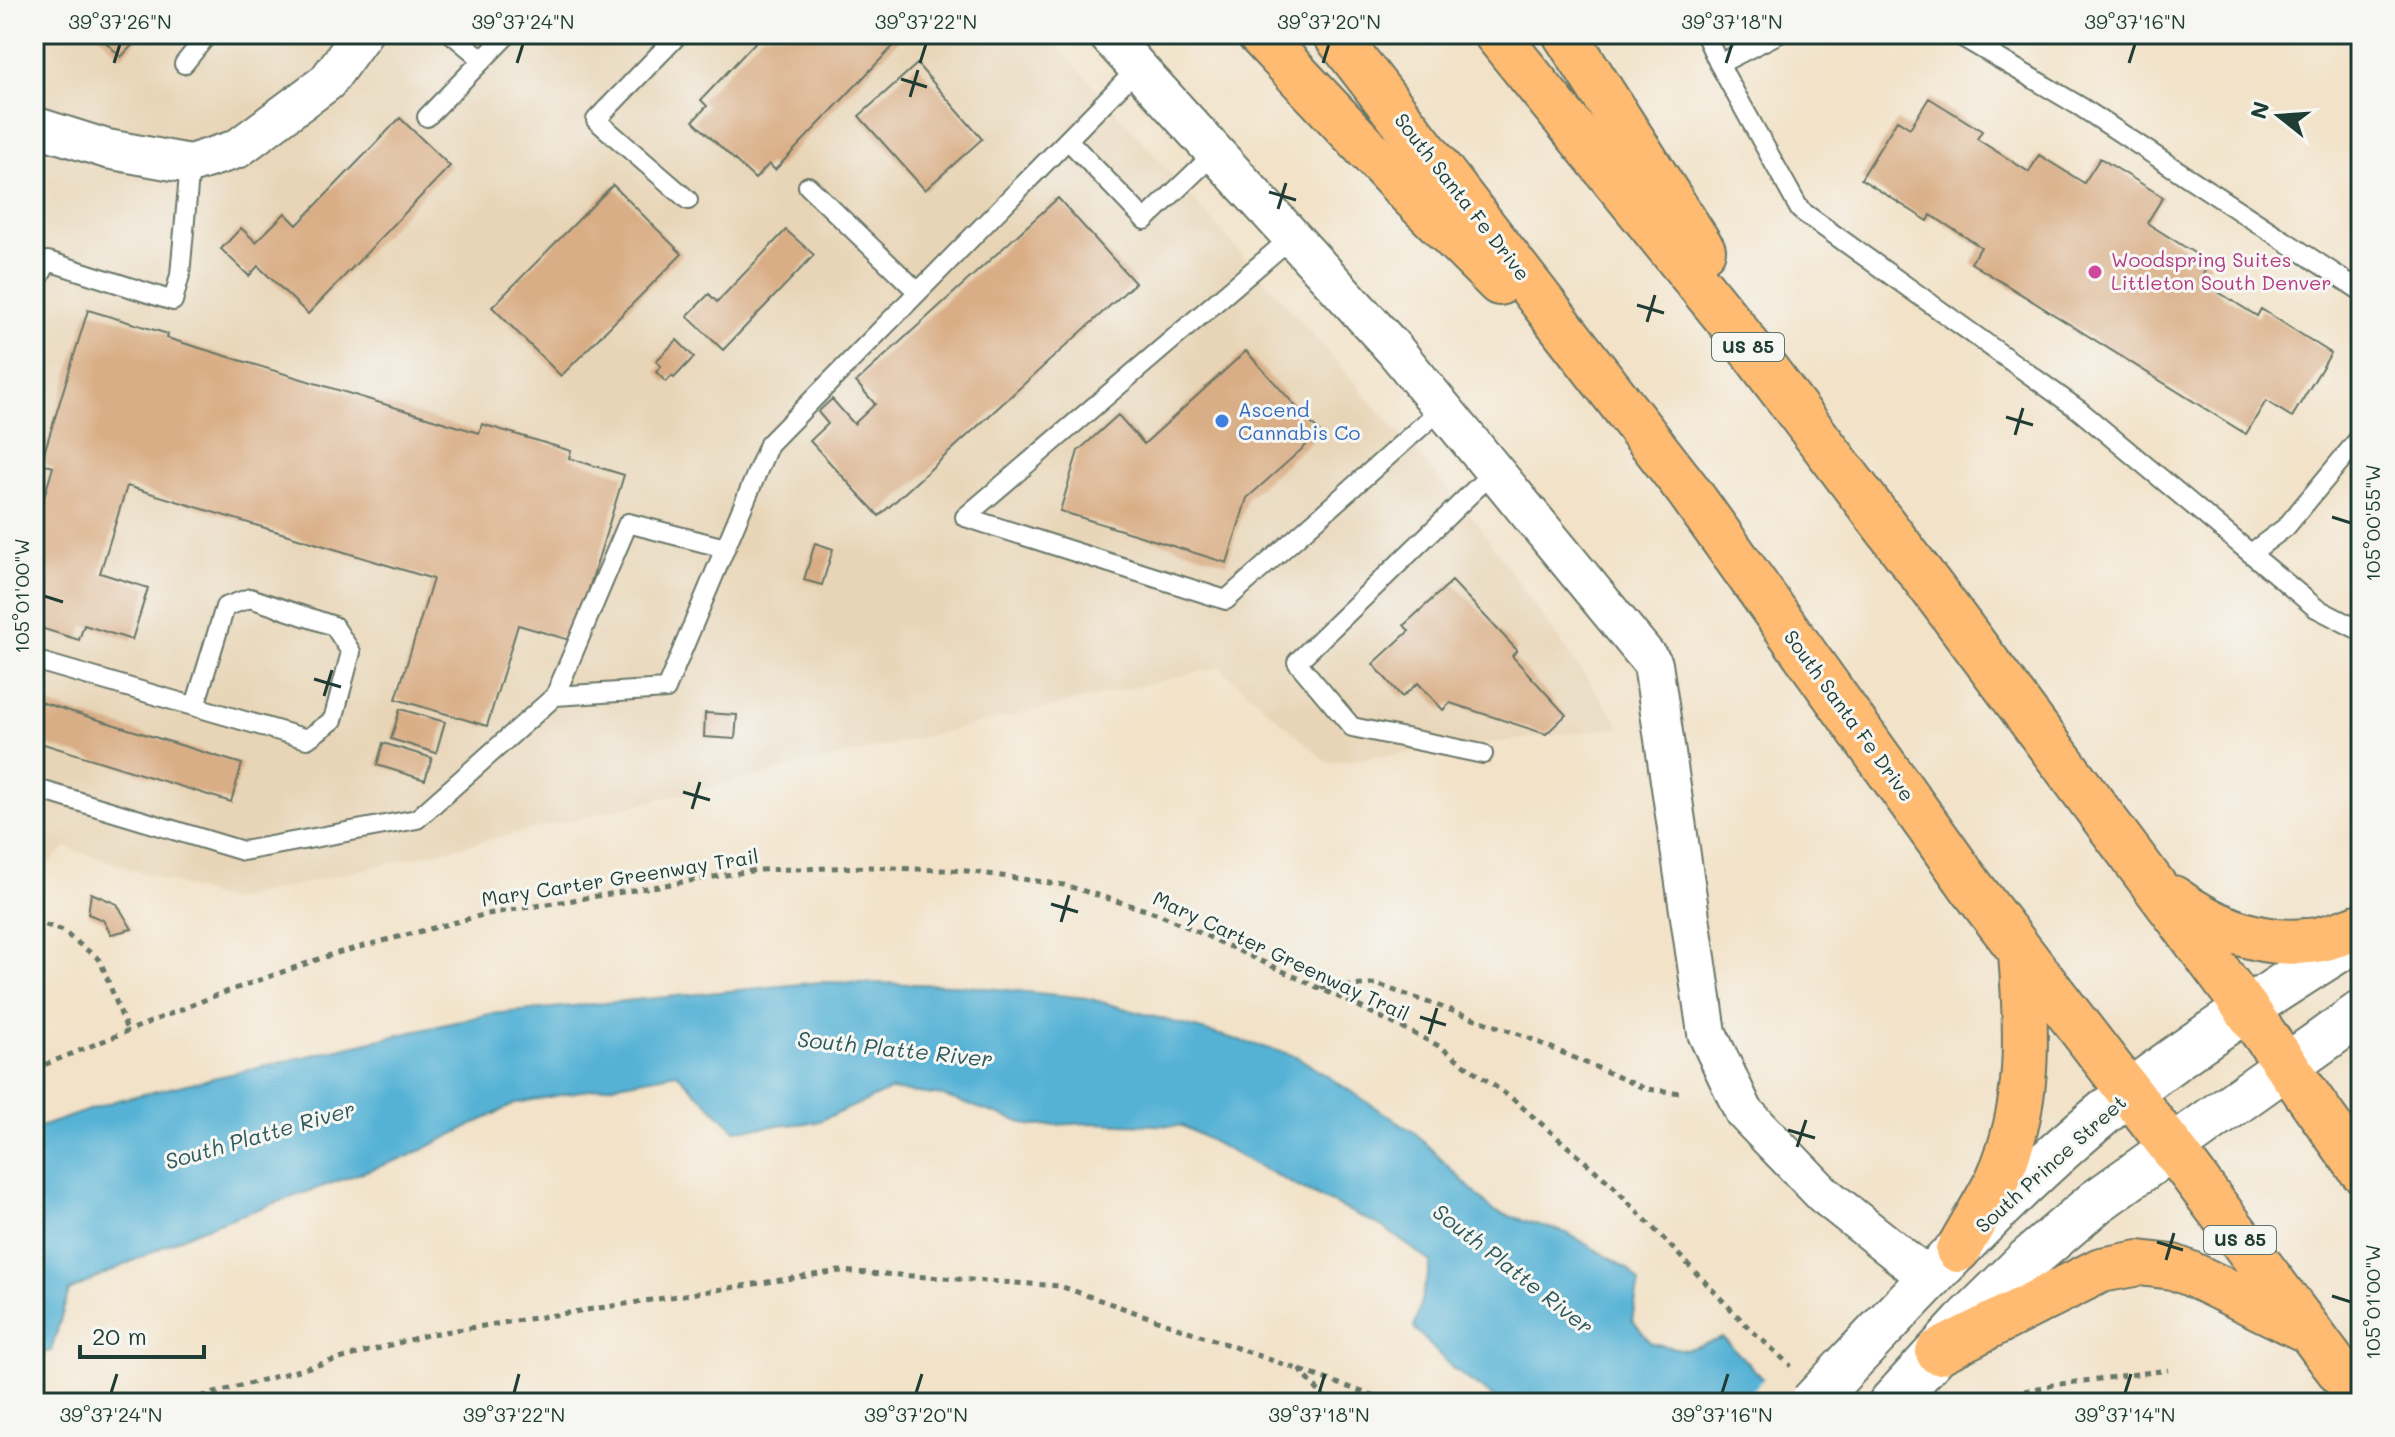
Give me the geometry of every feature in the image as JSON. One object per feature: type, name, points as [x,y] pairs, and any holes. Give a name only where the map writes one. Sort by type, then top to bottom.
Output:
[{"type":"highway","points":[[1259,34],[1490,274],[1687,489]]},
{"type":"highway","name":"South Santa Fe Drive","points":[[1335,34],[1687,489],[2021,953],[2130,1092],[2361,1400]]},
{"type":"highway","name":"US 85","points":[[1496,34],[1732,325],[1992,666],[2247,1010],[2361,1170]]},
{"type":"highway","points":[[1565,34],[1723,282],[1992,666]]},
{"type":"highway","points":[[2152,882],[2211,922],[2257,938],[2282,942],[2308,941],[2361,926]]},
{"type":"highway","points":[[1944,1264],[1997,1181],[2021,1106],[2027,1047],[2021,953]]},
{"type":"highway","points":[[1938,1352],[2090,1275],[2122,1264],[2139,1263],[2173,1267],[2191,1274],[2308,1331]]},
{"type":"street","points":[[34,126],[107,149],[190,164],[237,149],[327,82],[362,34]]},
{"type":"street","points":[[1107,34],[1394,349],[1653,664],[1707,1033],[1744,1112],[1823,1194],[1944,1264]]},
{"type":"street","name":"South Prince Street","points":[[1804,1387],[1850,1362],[2044,1165],[2130,1092],[2247,1010],[2361,936]]},
{"type":"street","points":[[1892,1402],[2028,1260],[2096,1202],[2361,1013]]},
{"type":"lane","points":[[184,64],[208,34]]},
{"type":"lane","points":[[452,34],[482,59]]},
{"type":"lane","points":[[427,117],[508,34]]},
{"type":"lane","points":[[679,34],[596,120],[688,200]]},
{"type":"lane","points":[[1705,34],[1800,210],[2079,410],[2316,608],[2361,631]]},
{"type":"lane","points":[[1719,64],[1778,34]]},
{"type":"lane","points":[[1957,34],[2081,107],[2361,291]]},
{"type":"lane","points":[[555,696],[666,689],[769,444],[1138,68]]},
{"type":"lane","points":[[1068,140],[1145,220],[1215,153]]},
{"type":"lane","points":[[34,287],[48,261],[173,301],[180,275],[190,164]]},
{"type":"lane","points":[[808,186],[918,292]]},
{"type":"lane","points":[[1292,237],[965,517],[1226,600],[1442,408]]},
{"type":"lane","points":[[2251,553],[2286,527],[2361,436]]},
{"type":"lane","points":[[1483,754],[1352,727],[1297,662],[1494,471]]},
{"type":"lane","points":[[34,788],[243,851],[417,819],[555,696],[628,523],[725,548]]},
{"type":"lane","points":[[34,660],[307,739],[333,720],[351,652],[334,626],[250,598],[225,607],[195,706]]},
{"type":"path","name":"Mary Carter Greenway Trail","points":[[34,1069],[127,1030],[333,954],[487,914],[757,870],[870,867],[967,871],[1064,885],[1159,914],[1439,1046],[1514,1100],[1612,1185],[1804,1387]]},
{"type":"path","points":[[34,921],[61,930],[100,960],[127,1030]]},
{"type":"path","points":[[1320,988],[1376,984],[1524,1036],[1646,1089],[1682,1093]]},
{"type":"path","points":[[178,1403],[431,1334],[839,1271],[1060,1286],[1394,1403]]},
{"type":"path","points":[[1298,1368],[1329,1403]]},
{"type":"path","points":[[2001,1396],[2053,1385],[2168,1370]]},
{"type":"shaded area","points":[[35,34],[1048,34],[1470,514],[1621,727],[1328,763],[1219,667],[229,901],[66,847],[34,877]]},
{"type":"water","name":"South Platte River","points":[[821,982],[956,985],[1087,998],[1296,1056],[1415,1133],[1493,1211],[1567,1233],[1628,1269],[1639,1283],[1632,1320],[1651,1343],[1685,1350],[1723,1338],[1787,1403],[1502,1403],[1452,1368],[1414,1328],[1431,1262],[1381,1226],[1302,1189],[1183,1126],[1092,1123],[1032,1126],[943,1096],[891,1090],[817,1122],[735,1130],[677,1073],[517,1103],[409,1156],[198,1230],[69,1291],[51,1351],[34,1355],[34,1129],[118,1100],[490,1014]]},
{"type":"pier","points":[[1766,1376],[1791,1403],[1741,1403]]},
{"type":"building","points":[[97,34],[143,34],[121,57]]},
{"type":"building","points":[[763,34],[899,34],[902,37],[775,170],[769,164],[755,179],[693,121],[707,106],[701,100]]},
{"type":"building","points":[[917,64],[982,139],[925,190],[859,116]]},
{"type":"building","name":"Woodspring Suites Littleton South Denver","points":[[1929,98],[1982,131],[1977,139],[2029,172],[2039,155],[2084,183],[2100,158],[2163,197],[2147,223],[2210,263],[2199,280],[2257,316],[2261,309],[2331,353],[2292,417],[2266,401],[2246,434],[1971,263],[1981,247],[1931,215],[1928,221],[1861,179],[1897,120],[1910,128]]},
{"type":"building","points":[[400,118],[450,166],[308,314],[258,266],[249,276],[221,249],[241,228],[256,242],[285,213],[297,225]]},
{"type":"building","points":[[613,185],[682,254],[561,376],[492,307]]},
{"type":"building","points":[[1058,198],[1135,283],[879,516],[810,441],[828,424],[818,412],[832,399],[854,424],[875,404],[856,382]]},
{"type":"building","points":[[786,230],[814,255],[723,350],[687,316],[709,294],[717,302]]},
{"type":"building","points":[[88,310],[168,334],[167,338],[479,433],[482,424],[571,451],[569,458],[624,475],[573,641],[518,625],[487,726],[396,699],[433,579],[127,486],[100,573],[148,588],[132,640],[84,625],[79,640],[34,626],[34,531],[53,467],[41,463]]},
{"type":"building","points":[[677,340],[694,357],[666,382],[656,372],[661,366],[656,361]]},
{"type":"building","points":[[1246,351],[1320,433],[1247,498],[1227,563],[1060,511],[1078,451],[1118,415],[1144,444]]},
{"type":"building","points":[[815,543],[833,549],[822,585],[804,580]]},
{"type":"building","points":[[1452,581],[1517,650],[1512,656],[1566,715],[1546,734],[1450,703],[1443,710],[1418,683],[1402,697],[1373,664],[1409,631],[1404,625]]},
{"type":"building","points":[[34,700],[242,764],[231,802],[34,741]]},
{"type":"building","points":[[400,709],[445,722],[436,753],[391,739]]},
{"type":"building","points":[[705,713],[737,715],[735,739],[704,737]]},
{"type":"building","points":[[383,743],[432,758],[425,780],[377,765]]},
{"type":"building","points":[[91,893],[117,904],[132,929],[111,934],[103,920],[88,914]]},
{"type":"place","name":"Woodspring Suites Littleton South Denver","points":[[2095,272]]},
{"type":"place","name":"Ascend Cannabis Co","points":[[1222,421]]}]
